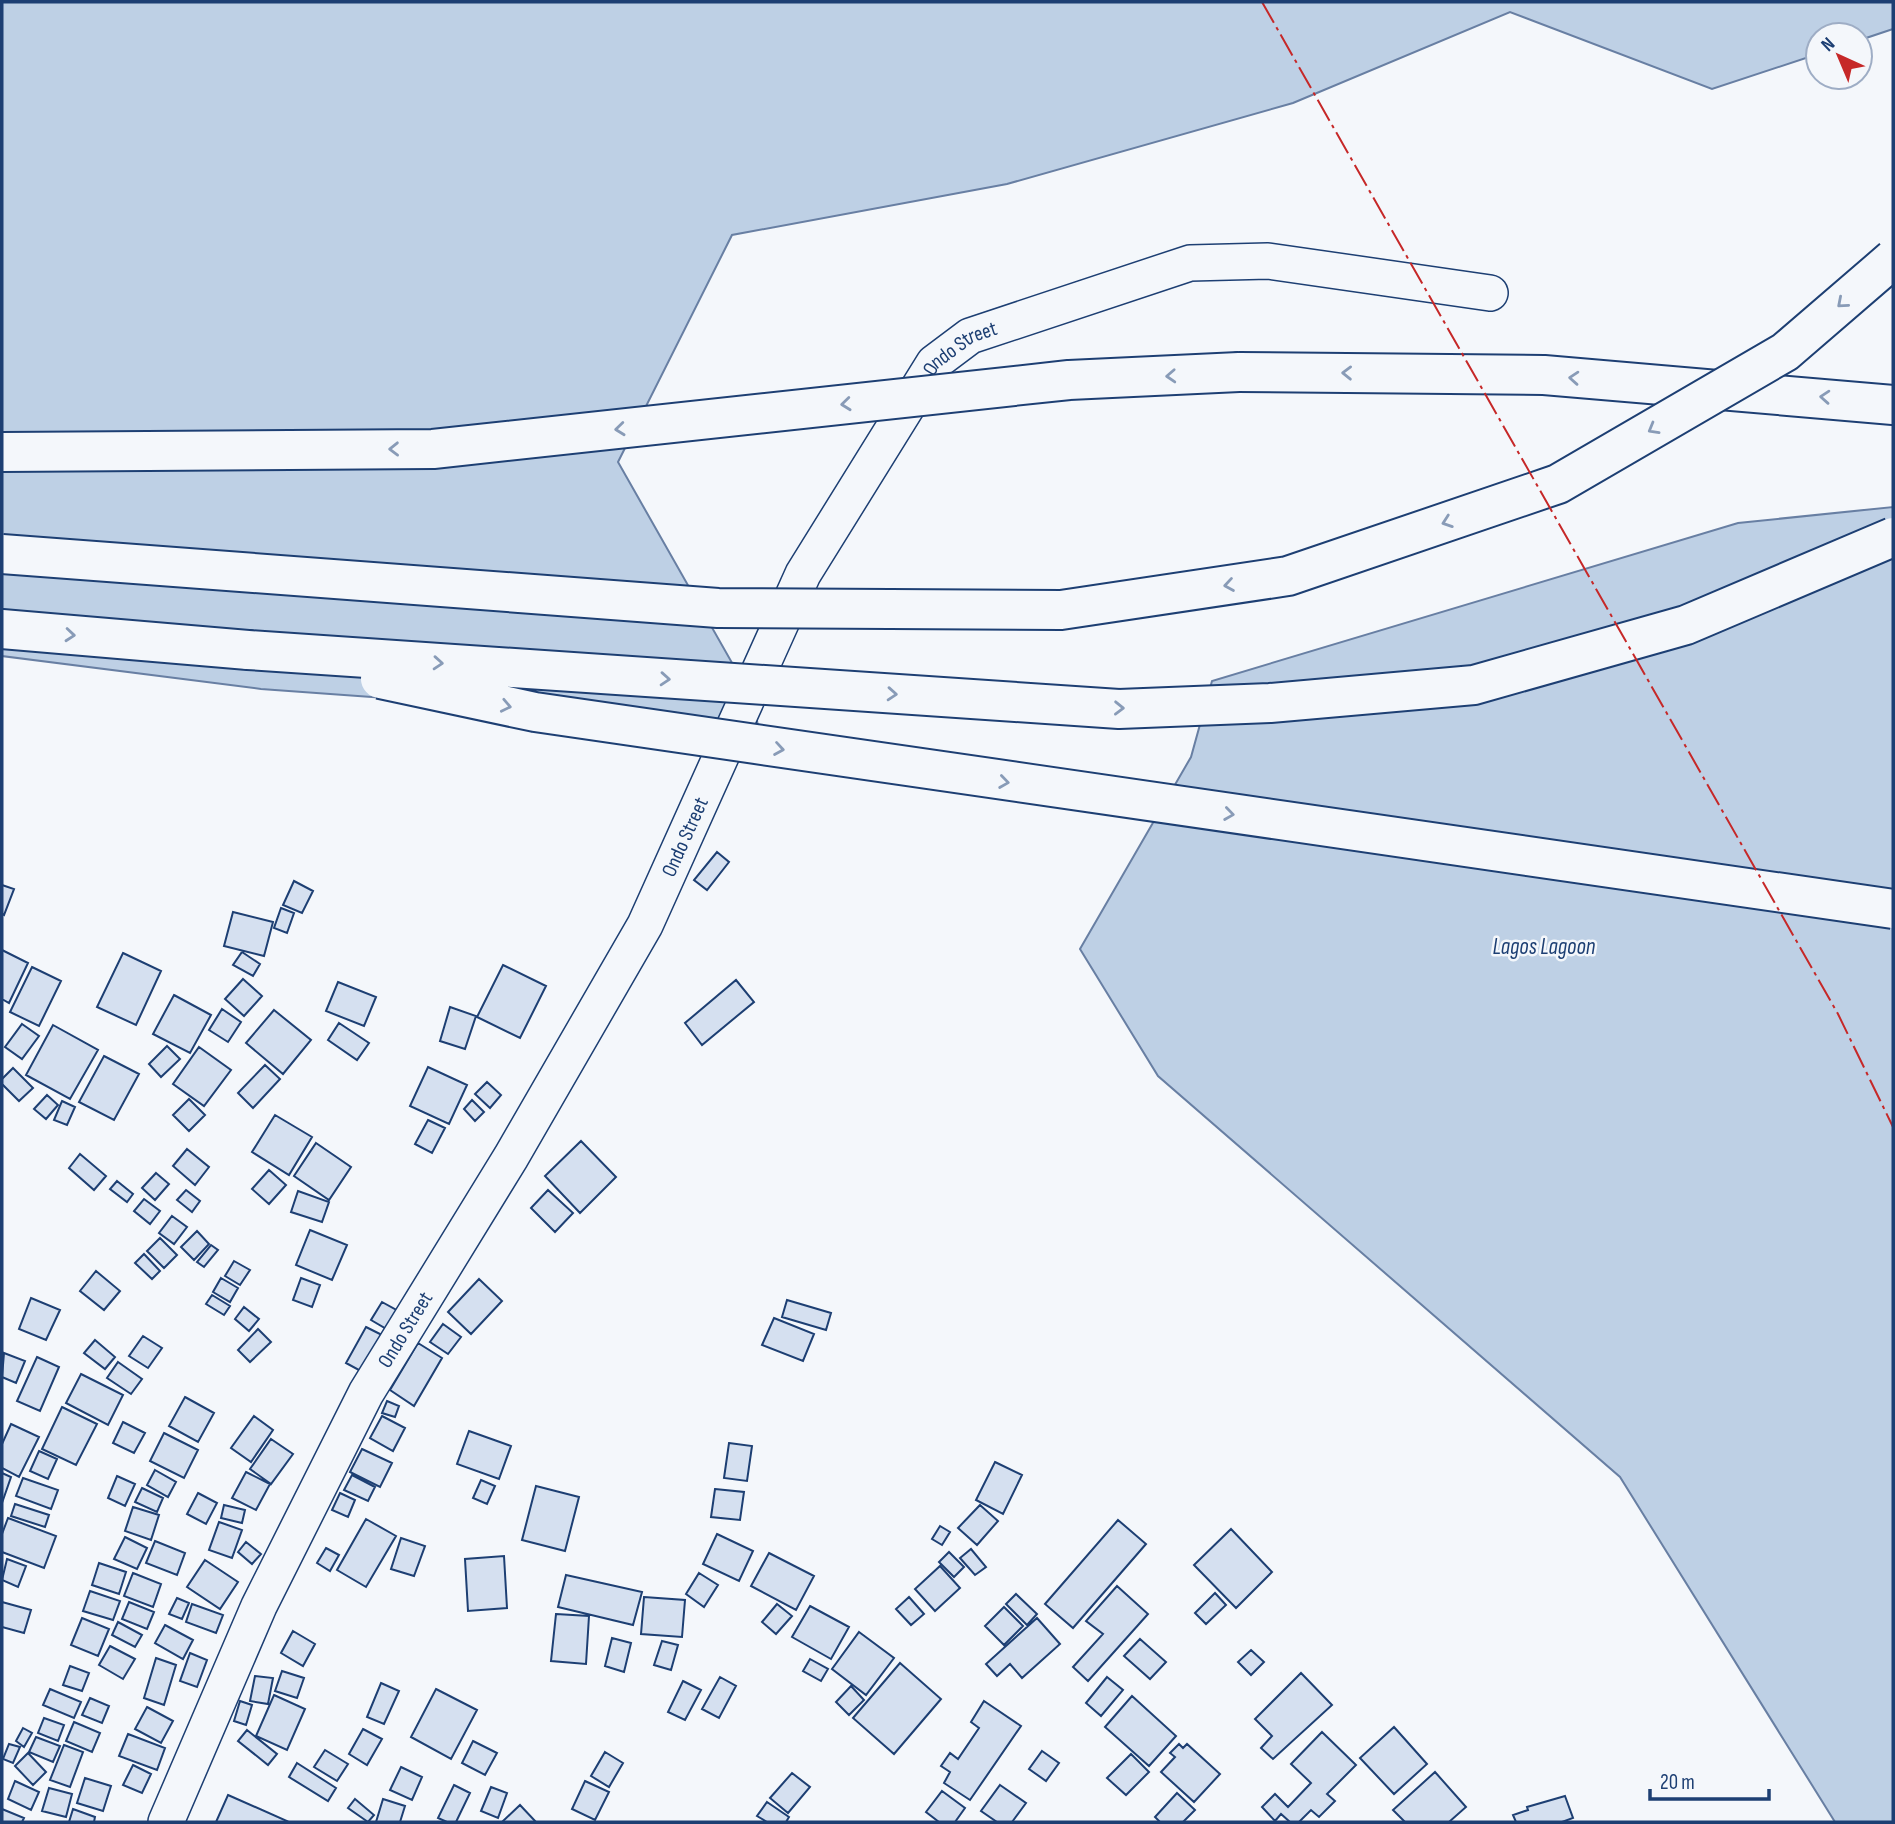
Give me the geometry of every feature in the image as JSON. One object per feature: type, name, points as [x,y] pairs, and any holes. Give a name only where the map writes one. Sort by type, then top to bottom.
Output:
[{"type":"main road","points":[[2,554],[719,608],[1061,610],[1288,576],[1558,484],[1785,352],[1893,259]]},
{"type":"main road","points":[[2,452],[433,449],[1069,380],[1239,372],[1544,375],[1893,405]]},
{"type":"main road","points":[[2,629],[248,650],[1119,709],[1270,703],[1474,685],[1686,625],[1893,537]]},
{"type":"main road","points":[[248,650],[535,712],[1893,909]]},
{"type":"street","name":"Ondo Street","points":[[166,1822],[258,1606],[366,1393],[511,1157],[645,925],[803,574],[934,363],[970,337],[1190,263],[1268,261],[1489,293]]},
{"type":"water","points":[[2,2],[1893,2],[1893,29],[1874,35],[1874,21],[1804,21],[1804,59],[1712,89],[1510,12],[1293,103],[1007,184],[732,235],[618,462],[752,698],[759,730],[692,720],[261,689],[2,656]]},
{"type":"water","name":"Lagos Lagoon","points":[[1893,507],[1893,1822],[1835,1822],[1620,1477],[1158,1076],[1080,949],[1191,757],[1212,681],[1738,523]]},
{"type":"building","points":[[717,852],[729,862],[707,890],[694,880]]},
{"type":"building","points":[[294,881],[313,891],[302,913],[283,905]]},
{"type":"building","points":[[2,885],[14,889],[4,915],[2,914]]},
{"type":"building","points":[[281,908],[294,913],[287,933],[274,928]]},
{"type":"building","points":[[233,912],[273,922],[264,956],[224,946]]},
{"type":"building","points":[[2,950],[28,963],[9,1003],[2,999]]},
{"type":"building","points":[[242,952],[260,964],[253,976],[233,965]]},
{"type":"building","points":[[123,953],[161,971],[136,1025],[97,1007]]},
{"type":"building","points":[[503,965],[546,986],[520,1038],[477,1017]]},
{"type":"building","points":[[32,967],[61,981],[39,1026],[10,1012]]},
{"type":"building","points":[[243,979],[262,996],[244,1016],[225,999]]},
{"type":"building","points":[[736,980],[754,1002],[702,1045],[685,1023]]},
{"type":"building","points":[[338,982],[376,997],[364,1026],[326,1011]]},
{"type":"building","points":[[174,995],[211,1015],[190,1053],[153,1034]]},
{"type":"building","points":[[450,1007],[476,1016],[465,1049],[440,1041]]},
{"type":"building","points":[[222,1009],[241,1022],[228,1042],[209,1030]]},
{"type":"building","points":[[274,1010],[311,1040],[283,1074],[246,1043]]},
{"type":"building","points":[[339,1023],[369,1043],[357,1060],[328,1040]]},
{"type":"building","points":[[22,1024],[39,1036],[22,1059],[5,1047]]},
{"type":"building","points":[[53,1025],[98,1050],[70,1099],[26,1075]]},
{"type":"building","points":[[167,1046],[180,1059],[161,1077],[149,1064]]},
{"type":"building","points":[[199,1047],[231,1070],[204,1106],[173,1084]]},
{"type":"building","points":[[104,1056],[139,1074],[114,1120],[79,1102]]},
{"type":"building","points":[[265,1065],[280,1079],[253,1108],[238,1093]]},
{"type":"building","points":[[428,1067],[467,1085],[449,1124],[410,1106]]},
{"type":"building","points":[[13,1068],[33,1088],[19,1101],[2,1084],[2,1079]]},
{"type":"building","points":[[487,1082],[501,1095],[490,1108],[475,1094]]},
{"type":"building","points":[[47,1095],[58,1105],[46,1119],[34,1109]]},
{"type":"building","points":[[189,1099],[205,1115],[189,1131],[173,1115]]},
{"type":"building","points":[[472,1100],[484,1112],[475,1121],[464,1109]]},
{"type":"building","points":[[62,1101],[75,1107],[67,1125],[54,1120]]},
{"type":"building","points":[[275,1115],[312,1137],[289,1175],[252,1152]]},
{"type":"building","points":[[428,1120],[445,1128],[432,1153],[415,1144]]},
{"type":"building","points":[[581,1141],[616,1177],[580,1213],[545,1176]]},
{"type":"building","points":[[316,1143],[351,1167],[329,1200],[294,1176]]},
{"type":"building","points":[[187,1149],[209,1167],[195,1185],[173,1166]]},
{"type":"building","points":[[80,1154],[106,1176],[94,1190],[69,1168]]},
{"type":"building","points":[[269,1170],[286,1185],[269,1204],[252,1189]]},
{"type":"building","points":[[156,1173],[169,1184],[155,1200],[142,1188]]},
{"type":"building","points":[[117,1181],[133,1194],[127,1202],[110,1189]]},
{"type":"building","points":[[186,1190],[200,1201],[192,1212],[177,1200]]},
{"type":"building","points":[[548,1190],[573,1213],[555,1232],[531,1208]]},
{"type":"building","points":[[298,1191],[329,1202],[322,1222],[291,1212]]},
{"type":"building","points":[[144,1199],[160,1211],[150,1224],[134,1211]]},
{"type":"building","points":[[172,1216],[187,1227],[174,1244],[159,1233]]},
{"type":"building","points":[[310,1230],[347,1245],[332,1280],[296,1265]]},
{"type":"building","points":[[197,1231],[209,1244],[194,1260],[181,1247]]},
{"type":"building","points":[[160,1238],[177,1255],[164,1268],[147,1251]]},
{"type":"building","points":[[211,1245],[218,1250],[204,1267],[197,1262]]},
{"type":"building","points":[[144,1254],[160,1271],[152,1279],[135,1263]]},
{"type":"building","points":[[234,1261],[250,1270],[240,1285],[225,1276]]},
{"type":"building","points":[[96,1271],[120,1291],[104,1310],[80,1291]]},
{"type":"building","points":[[221,1278],[238,1288],[230,1302],[213,1292]]},
{"type":"building","points":[[301,1278],[320,1285],[312,1307],[293,1300]]},
{"type":"building","points":[[479,1279],[502,1301],[471,1334],[448,1312]]},
{"type":"building","points":[[212,1295],[230,1306],[224,1315],[206,1304]]},
{"type":"building","points":[[31,1298],[60,1310],[46,1340],[19,1329]]},
{"type":"building","points":[[787,1300],[831,1313],[826,1330],[782,1317]]},
{"type":"building","points":[[382,1302],[400,1312],[390,1331],[371,1320]]},
{"type":"building","points":[[244,1307],[259,1319],[249,1331],[235,1319]]},
{"type":"building","points":[[774,1318],[814,1334],[803,1361],[762,1345]]},
{"type":"building","points":[[443,1324],[461,1337],[448,1354],[430,1342]]},
{"type":"building","points":[[366,1327],[388,1338],[368,1375],[346,1363]]},
{"type":"building","points":[[258,1329],[271,1342],[250,1362],[238,1350]]},
{"type":"building","points":[[143,1336],[162,1348],[148,1368],[129,1356]]},
{"type":"building","points":[[95,1340],[115,1357],[105,1369],[84,1353]]},
{"type":"building","points":[[418,1343],[442,1358],[414,1406],[390,1390]]},
{"type":"building","points":[[4,1353],[25,1361],[16,1383],[2,1377]]},
{"type":"building","points":[[37,1357],[59,1367],[40,1411],[17,1401]]},
{"type":"building","points":[[118,1362],[142,1379],[131,1394],[107,1378]]},
{"type":"building","points":[[81,1374],[123,1395],[108,1425],[66,1403]]},
{"type":"building","points":[[185,1397],[214,1413],[198,1442],[169,1426]]},
{"type":"building","points":[[387,1401],[399,1406],[395,1417],[382,1413]]},
{"type":"building","points":[[62,1407],[97,1424],[76,1465],[42,1449]]},
{"type":"building","points":[[254,1416],[273,1430],[251,1462],[231,1448]]},
{"type":"building","points":[[382,1416],[405,1428],[393,1451],[370,1438]]},
{"type":"building","points":[[123,1422],[145,1433],[134,1453],[113,1443]]},
{"type":"building","points":[[11,1424],[39,1437],[19,1477],[2,1468],[2,1444]]},
{"type":"building","points":[[469,1431],[511,1446],[499,1479],[457,1464]]},
{"type":"building","points":[[164,1433],[198,1450],[184,1478],[150,1461]]},
{"type":"building","points":[[271,1439],[293,1454],[271,1484],[250,1469]]},
{"type":"building","points":[[729,1443],[752,1446],[747,1481],[724,1478]]},
{"type":"building","points":[[362,1449],[392,1463],[380,1487],[350,1472]]},
{"type":"building","points":[[39,1451],[57,1459],[48,1479],[30,1471]]},
{"type":"building","points":[[995,1462],[1022,1475],[1003,1514],[976,1500]]},
{"type":"building","points":[[155,1470],[176,1482],[168,1497],[147,1485]]},
{"type":"building","points":[[246,1472],[270,1484],[256,1510],[232,1498]]},
{"type":"building","points":[[2,1473],[11,1477],[2,1503]]},
{"type":"building","points":[[352,1475],[375,1487],[368,1501],[344,1490]]},
{"type":"building","points":[[117,1476],[135,1484],[125,1506],[108,1498]]},
{"type":"building","points":[[23,1478],[58,1490],[51,1509],[16,1496]]},
{"type":"building","points":[[481,1480],[495,1486],[487,1504],[473,1498]]},
{"type":"building","points":[[536,1486],[579,1497],[565,1551],[522,1540]]},
{"type":"building","points":[[142,1488],[163,1498],[157,1512],[135,1502]]},
{"type":"building","points":[[715,1489],[744,1492],[740,1520],[711,1517]]},
{"type":"building","points":[[198,1493],[217,1503],[206,1524],[187,1514]]},
{"type":"building","points":[[340,1493],[355,1500],[348,1517],[332,1510]]},
{"type":"building","points":[[15,1504],[49,1515],[45,1527],[11,1516]]},
{"type":"building","points":[[224,1505],[245,1510],[242,1523],[221,1518]]},
{"type":"building","points":[[980,1505],[998,1521],[977,1545],[958,1528]]},
{"type":"building","points":[[133,1507],[159,1515],[151,1540],[125,1531]]},
{"type":"building","points":[[8,1518],[56,1536],[44,1568],[2,1552],[2,1534]]},
{"type":"building","points":[[366,1519],[396,1536],[366,1587],[337,1570]]},
{"type":"building","points":[[1118,1520],[1146,1544],[1073,1628],[1045,1604]]},
{"type":"building","points":[[219,1522],[242,1530],[232,1558],[209,1550]]},
{"type":"building","points":[[940,1526],[950,1532],[942,1545],[932,1539]]},
{"type":"building","points":[[1231,1529],[1272,1572],[1236,1608],[1194,1565]]},
{"type":"building","points":[[717,1534],[753,1551],[739,1581],[703,1564]]},
{"type":"building","points":[[125,1537],[147,1548],[137,1569],[114,1559]]},
{"type":"building","points":[[401,1538],[425,1546],[414,1576],[391,1569]]},
{"type":"building","points":[[155,1541],[185,1553],[177,1575],[146,1563]]},
{"type":"building","points":[[246,1542],[261,1554],[252,1564],[238,1552]]},
{"type":"building","points":[[326,1548],[339,1555],[330,1571],[317,1563]]},
{"type":"building","points":[[971,1549],[986,1567],[975,1575],[960,1558]]},
{"type":"building","points":[[949,1552],[964,1567],[954,1577],[939,1562]]},
{"type":"building","points":[[769,1553],[814,1576],[796,1610],[751,1586]]},
{"type":"building","points":[[504,1556],[507,1608],[468,1611],[465,1559]]},
{"type":"building","points":[[7,1559],[26,1566],[18,1587],[2,1580]]},
{"type":"building","points":[[205,1560],[238,1582],[220,1609],[187,1587]]},
{"type":"building","points":[[99,1563],[126,1572],[119,1594],[92,1585]]},
{"type":"building","points":[[940,1566],[960,1588],[935,1611],[915,1589]]},
{"type":"building","points":[[133,1573],[161,1584],[153,1607],[124,1596]]},
{"type":"building","points":[[699,1573],[718,1585],[704,1607],[686,1594]]},
{"type":"building","points":[[566,1575],[642,1592],[633,1625],[558,1607]]},
{"type":"building","points":[[1117,1586],[1148,1614],[1088,1681],[1073,1667],[1103,1634],[1086,1621]]},
{"type":"building","points":[[90,1591],[120,1601],[113,1620],[83,1611]]},
{"type":"building","points":[[1215,1593],[1226,1605],[1206,1624],[1195,1613]]},
{"type":"building","points":[[1016,1594],[1037,1614],[1027,1625],[1006,1604]]},
{"type":"building","points":[[644,1597],[685,1600],[682,1637],[641,1634]]},
{"type":"building","points":[[909,1597],[924,1614],[911,1625],[896,1609]]},
{"type":"building","points":[[177,1598],[189,1603],[182,1619],[169,1614]]},
{"type":"building","points":[[2,1602],[31,1610],[24,1633],[2,1627]]},
{"type":"building","points":[[129,1602],[154,1612],[147,1629],[122,1619]]},
{"type":"building","points":[[192,1604],[223,1615],[216,1633],[186,1622]]},
{"type":"building","points":[[777,1604],[792,1616],[776,1634],[762,1622]]},
{"type":"building","points":[[810,1606],[849,1627],[831,1659],[792,1637]]},
{"type":"building","points":[[1004,1607],[1023,1626],[1004,1645],[985,1626]]},
{"type":"building","points":[[556,1614],[589,1616],[586,1664],[551,1661]]},
{"type":"building","points":[[82,1618],[109,1629],[98,1656],[71,1645]]},
{"type":"building","points":[[1037,1618],[1060,1644],[1022,1678],[1010,1664],[997,1676],[986,1664]]},
{"type":"building","points":[[118,1622],[142,1635],[135,1647],[112,1635]]},
{"type":"building","points":[[165,1625],[193,1640],[183,1659],[155,1643]]},
{"type":"building","points":[[293,1631],[315,1644],[303,1666],[281,1653]]},
{"type":"building","points":[[859,1632],[894,1658],[866,1695],[832,1669]]},
{"type":"building","points":[[612,1638],[631,1643],[624,1672],[605,1666]]},
{"type":"building","points":[[1140,1639],[1166,1662],[1150,1679],[1124,1656]]},
{"type":"building","points":[[662,1641],[678,1645],[671,1670],[654,1665]]},
{"type":"building","points":[[110,1646],[135,1659],[123,1679],[99,1665]]},
{"type":"building","points":[[1251,1650],[1264,1662],[1251,1675],[1238,1662]]},
{"type":"building","points":[[190,1653],[207,1660],[197,1687],[180,1681]]},
{"type":"building","points":[[156,1658],[176,1665],[164,1705],[144,1698]]},
{"type":"building","points":[[810,1659],[828,1669],[821,1681],[803,1671]]},
{"type":"building","points":[[900,1663],[941,1699],[894,1754],[853,1718]]},
{"type":"building","points":[[70,1666],[89,1673],[82,1691],[63,1685]]},
{"type":"building","points":[[282,1671],[304,1678],[297,1698],[275,1691]]},
{"type":"building","points":[[1301,1673],[1332,1705],[1273,1759],[1261,1748],[1272,1736],[1255,1719]]},
{"type":"building","points":[[255,1676],[273,1678],[268,1704],[250,1701]]},
{"type":"building","points":[[720,1677],[736,1686],[719,1718],[702,1709]]},
{"type":"building","points":[[1107,1677],[1123,1690],[1101,1716],[1086,1703]]},
{"type":"building","points":[[683,1681],[701,1690],[685,1720],[668,1712]]},
{"type":"building","points":[[381,1683],[399,1691],[384,1724],[367,1717]]},
{"type":"building","points":[[851,1686],[864,1700],[849,1715],[836,1702]]},
{"type":"building","points":[[50,1689],[81,1702],[74,1718],[43,1705]]},
{"type":"building","points":[[436,1689],[477,1710],[451,1759],[411,1737]]},
{"type":"building","points":[[274,1695],[305,1709],[287,1750],[256,1736]]},
{"type":"building","points":[[1132,1696],[1176,1736],[1149,1766],[1105,1727]]},
{"type":"building","points":[[90,1698],[109,1706],[102,1723],[82,1715]]},
{"type":"building","points":[[240,1701],[252,1705],[246,1725],[234,1721]]},
{"type":"building","points":[[984,1701],[1021,1726],[970,1800],[944,1783],[950,1772],[941,1766],[950,1753],[958,1759],[979,1728],[971,1722]]},
{"type":"building","points":[[147,1707],[173,1721],[161,1743],[135,1729]]},
{"type":"building","points":[[44,1718],[64,1725],[58,1741],[38,1733]]},
{"type":"building","points":[[74,1722],[100,1733],[92,1752],[66,1741]]},
{"type":"building","points":[[1394,1727],[1427,1764],[1394,1794],[1360,1758]]},
{"type":"building","points":[[23,1728],[32,1733],[24,1747],[16,1741]]},
{"type":"building","points":[[363,1729],[382,1739],[367,1765],[349,1754]]},
{"type":"building","points":[[247,1730],[277,1754],[268,1765],[238,1741]]},
{"type":"building","points":[[1322,1732],[1356,1765],[1327,1794],[1335,1801],[1319,1817],[1311,1810],[1299,1822],[1290,1822],[1281,1814],[1275,1821],[1262,1807],[1275,1794],[1288,1807],[1311,1783],[1291,1764]]},
{"type":"building","points":[[128,1734],[165,1748],[157,1770],[119,1756]]},
{"type":"building","points":[[36,1737],[60,1746],[53,1762],[29,1752]]},
{"type":"building","points":[[473,1741],[497,1753],[485,1775],[462,1763]]},
{"type":"building","points":[[9,1744],[20,1747],[13,1763],[3,1759]]},
{"type":"building","points":[[1179,1744],[1183,1748],[1187,1744],[1220,1774],[1194,1802],[1161,1772],[1175,1757],[1170,1753]]},
{"type":"building","points":[[64,1745],[83,1752],[70,1787],[50,1780]]},
{"type":"building","points":[[325,1750],[348,1764],[337,1781],[314,1767]]},
{"type":"building","points":[[1042,1751],[1059,1763],[1046,1781],[1029,1769]]},
{"type":"building","points":[[605,1752],[623,1763],[609,1787],[591,1776]]},
{"type":"building","points":[[28,1753],[46,1772],[33,1785],[15,1766]]},
{"type":"building","points":[[1131,1754],[1149,1772],[1126,1795],[1107,1778]]},
{"type":"building","points":[[297,1763],[336,1788],[328,1801],[289,1777]]},
{"type":"building","points":[[133,1765],[151,1774],[142,1793],[123,1785]]},
{"type":"building","points":[[401,1767],[422,1777],[412,1800],[390,1790]]},
{"type":"building","points":[[1435,1772],[1466,1807],[1449,1822],[1405,1822],[1393,1810]]},
{"type":"building","points":[[792,1773],[810,1787],[788,1813],[770,1798]]},
{"type":"building","points":[[85,1778],[111,1786],[103,1811],[77,1803]]},
{"type":"building","points":[[15,1781],[39,1792],[31,1810],[8,1799]]},
{"type":"building","points":[[585,1781],[609,1792],[595,1820],[572,1809]]},
{"type":"building","points":[[454,1785],[470,1793],[456,1822],[447,1822],[438,1818]]},
{"type":"building","points":[[1000,1785],[1026,1803],[1012,1822],[997,1822],[981,1811]]},
{"type":"building","points":[[491,1787],[507,1793],[498,1818],[481,1811]]},
{"type":"building","points":[[49,1788],[72,1794],[66,1817],[42,1811]]},
{"type":"building","points":[[942,1791],[965,1808],[955,1822],[939,1822],[926,1812]]},
{"type":"building","points":[[1177,1793],[1195,1810],[1183,1822],[1160,1822],[1155,1817]]},
{"type":"building","points":[[228,1795],[287,1821],[216,1822]]},
{"type":"building","points":[[1565,1796],[1573,1818],[1562,1822],[1516,1822],[1513,1815],[1528,1810],[1527,1807]]},
{"type":"building","points":[[355,1799],[374,1815],[368,1822],[348,1808]]},
{"type":"building","points":[[383,1799],[405,1806],[400,1822],[376,1822]]},
{"type":"building","points":[[767,1802],[789,1817],[786,1822],[767,1822],[757,1816]]},
{"type":"building","points":[[520,1805],[536,1822],[502,1822]]},
{"type":"building","points":[[2,1809],[24,1818],[22,1822],[2,1822]]},
{"type":"building","points":[[73,1809],[95,1817],[94,1822],[69,1822]]},
{"type":"power","points":[[1262,2],[1838,1014],[1893,1127]]}]
